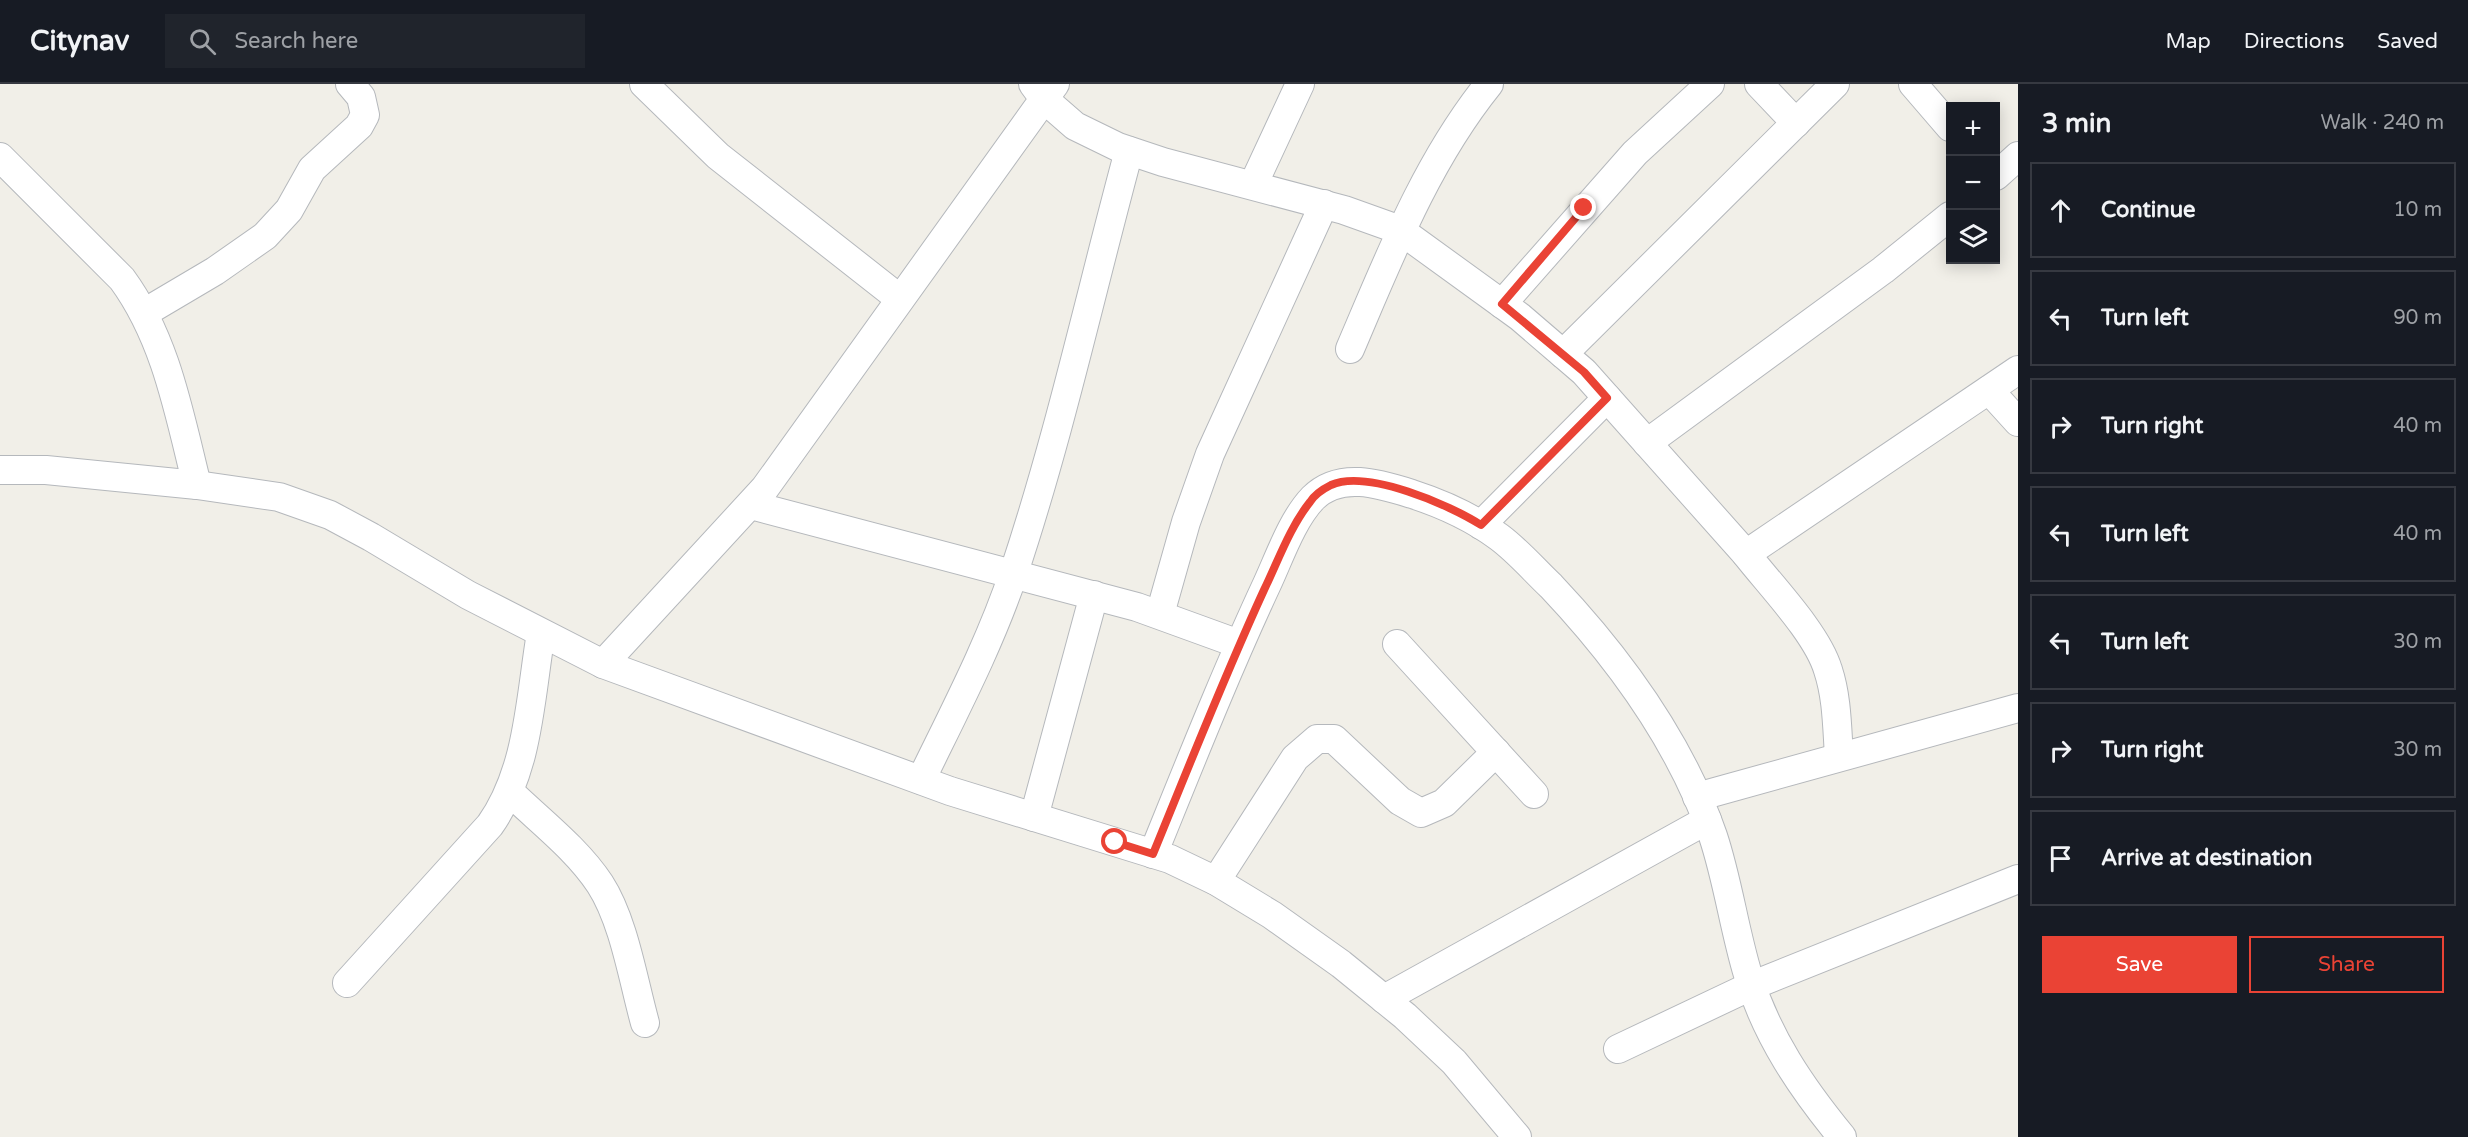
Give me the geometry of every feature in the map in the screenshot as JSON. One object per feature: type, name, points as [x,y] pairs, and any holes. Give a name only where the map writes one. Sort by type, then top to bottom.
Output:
[{"type":"street","points":[[144,313],[243,252],[279,222],[312,169],[359,126],[365,115],[361,98],[350,84]]},
{"type":"street","points":[[644,84],[718,156],[900,299]]},
{"type":"street","points":[[1253,185],[1300,84]]},
{"type":"street","points":[[1350,348],[1400,230],[1472,105],[1489,84]]},
{"type":"street","points":[[1502,304],[1584,208],[1635,153],[1710,84]]},
{"type":"street","points":[[1759,84],[1796,123]]},
{"type":"street","points":[[1563,354],[1834,84]]},
{"type":"street","points":[[1913,84],[1946,122]]},
{"type":"street","points":[[603,664],[751,505],[804,437],[1044,89],[1075,126],[1129,151],[1324,204],[1400,230],[1502,304],[1563,354],[1607,398],[1746,554],[1804,629],[1828,668],[1835,698],[1839,756]]},
{"type":"street","points":[[921,780],[993,626],[1014,573],[1041,483],[1129,151]]},
{"type":"street","points":[[0,157],[122,279],[144,313],[168,370],[197,485]]},
{"type":"street","points":[[1160,614],[1186,522],[1210,454],[1324,204]]},
{"type":"street","points":[[1647,443],[1845,298],[1946,219]]},
{"type":"street","points":[[1746,554],[2018,370]]},
{"type":"street","points":[[1989,390],[2018,422]]},
{"type":"street","points":[[1481,525],[1607,398]]},
{"type":"street","points":[[0,470],[46,470],[197,485],[279,497],[330,516],[371,537],[468,595],[603,664],[921,780],[1153,854],[1216,881],[1332,958],[1384,999],[1454,1062],[1517,1137]]},
{"type":"street","points":[[1153,854],[1239,644],[1303,512],[1320,491],[1333,484],[1368,483],[1444,505],[1502,539],[1534,570],[1577,614],[1619,666],[1660,725],[1702,809],[1725,879],[1751,986],[1773,1040],[1789,1066],[1842,1137]]},
{"type":"street","points":[[751,505],[1094,595],[1160,614],[1239,644]]},
{"type":"street","points":[[1035,817],[1094,595]]},
{"type":"street","points":[[347,983],[490,825],[510,792],[521,753],[541,633]]},
{"type":"street","points":[[1397,644],[1534,794]]},
{"type":"street","points":[[1384,999],[1702,809],[1839,756],[2018,708]]},
{"type":"street","points":[[1216,881],[1295,758],[1317,739],[1334,739],[1400,801],[1421,813],[1444,803],[1496,752]]},
{"type":"street","points":[[510,792],[581,861],[600,884],[619,931],[645,1023]]},
{"type":"street","points":[[1618,1049],[1751,986],[2018,879]]},
{"type":"route","points":[[1115,842],[1153,854],[1239,644],[1290,536],[1310,501],[1320,491],[1333,484],[1368,483],[1444,505],[1481,525],[1607,398],[1584,372],[1502,304],[1584,208]]}]
